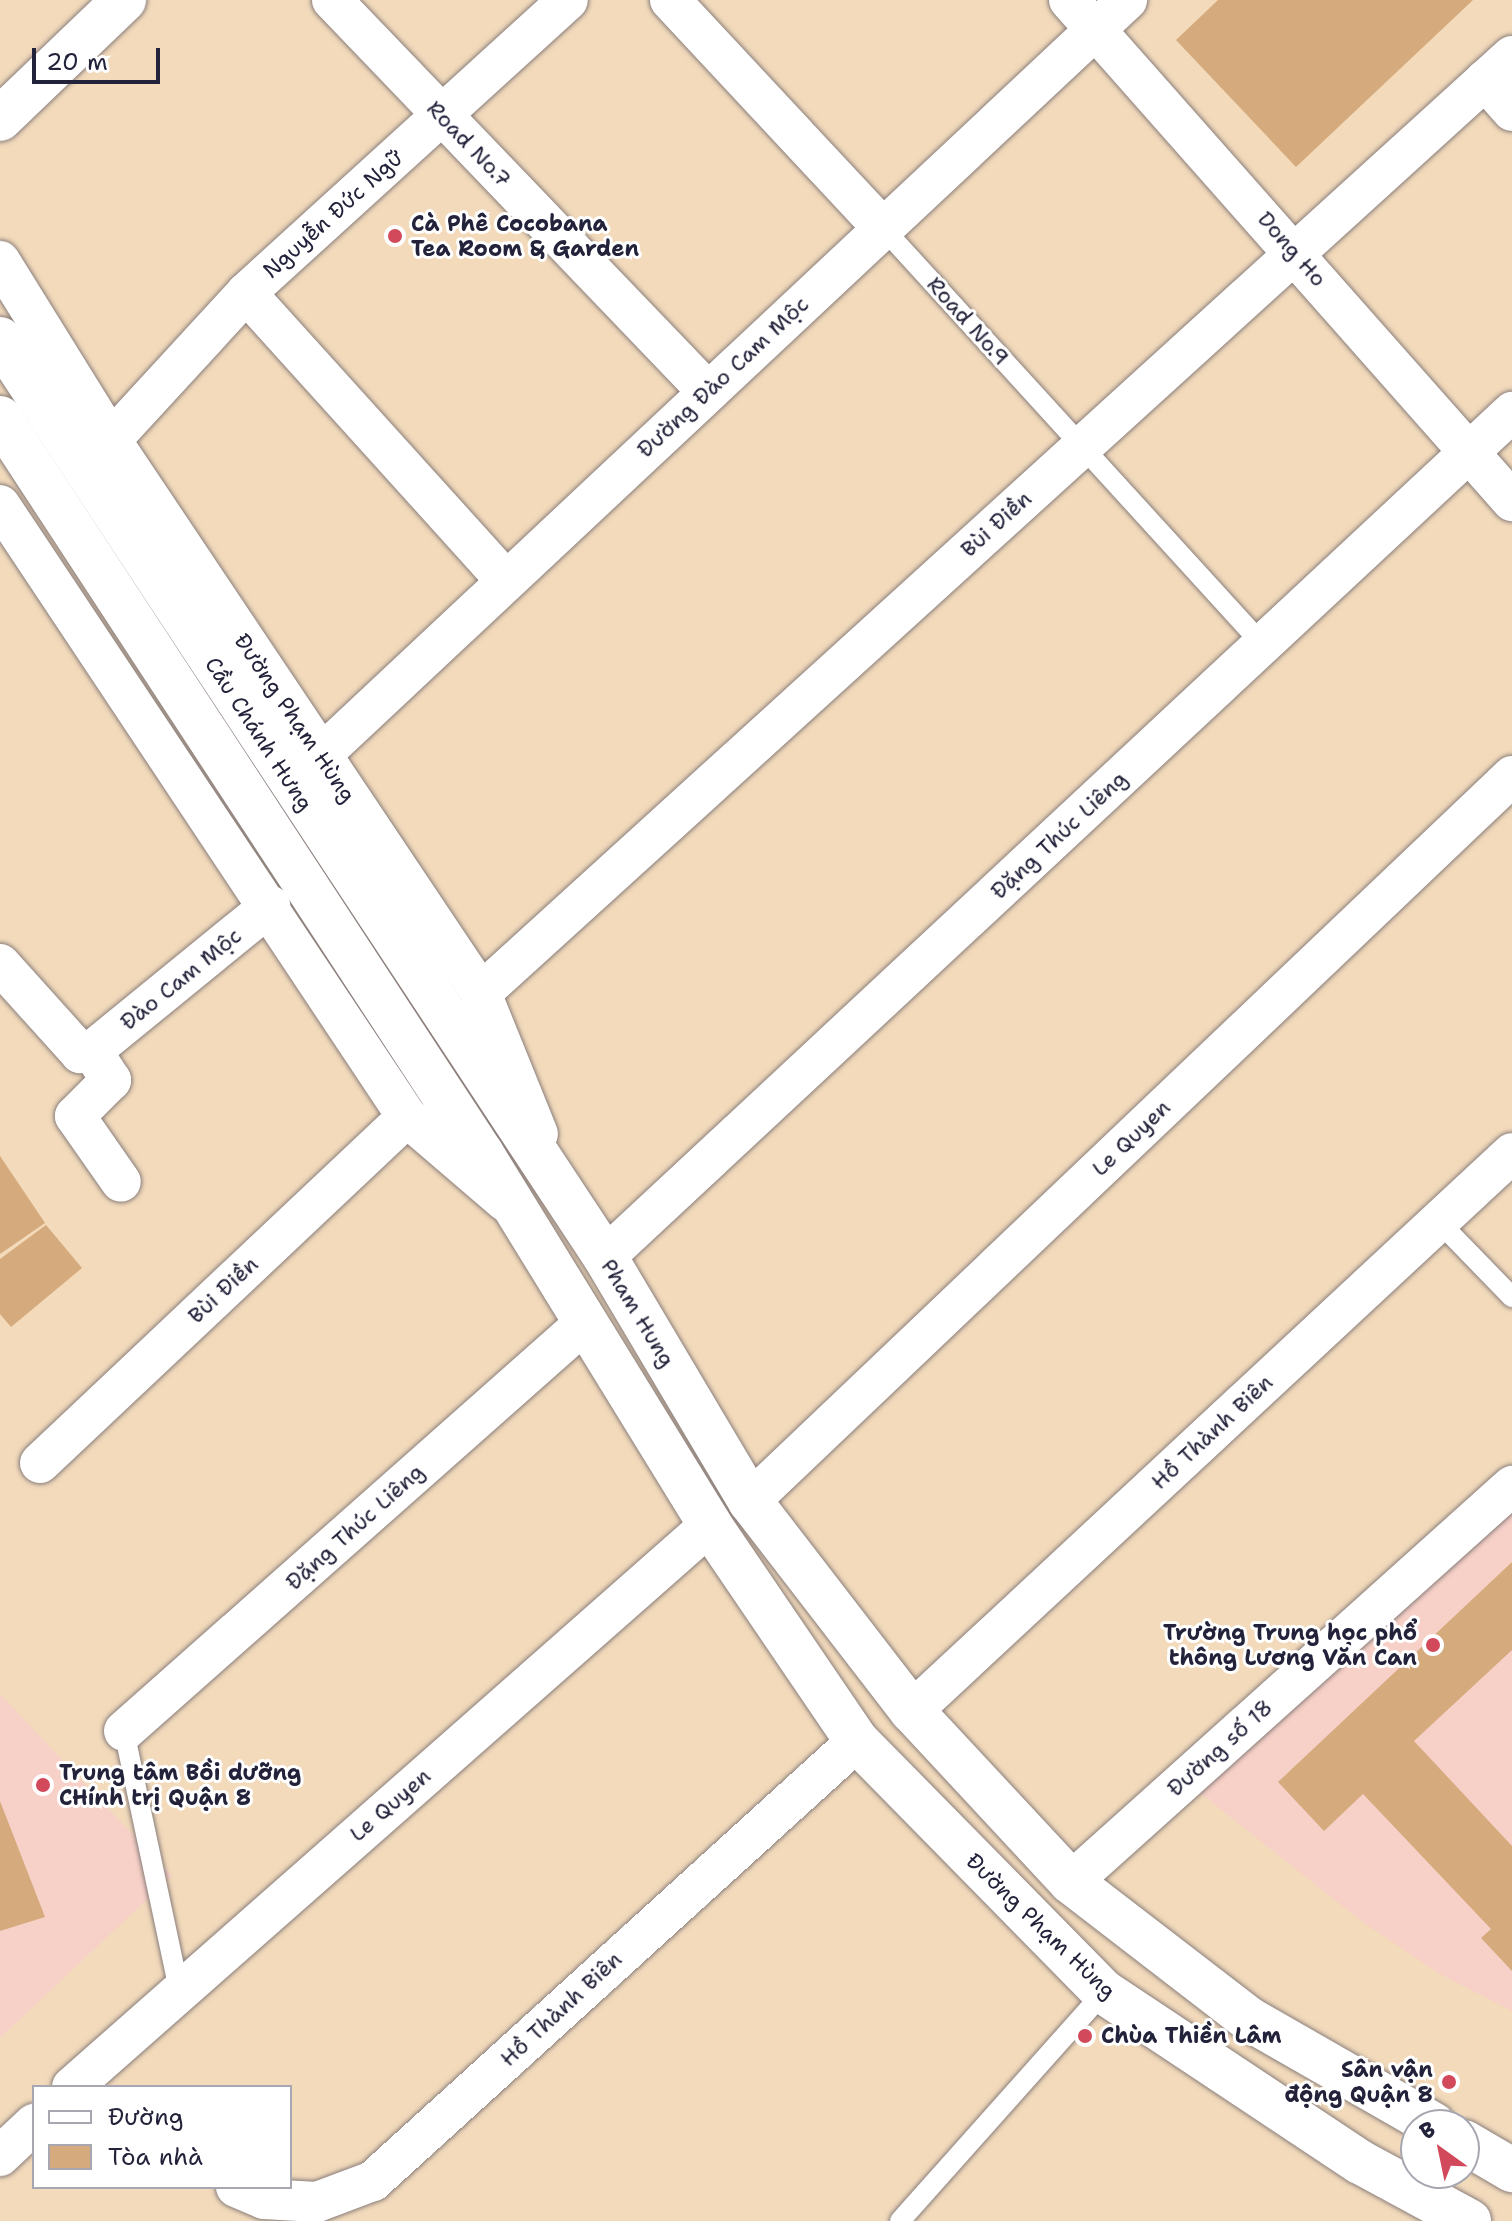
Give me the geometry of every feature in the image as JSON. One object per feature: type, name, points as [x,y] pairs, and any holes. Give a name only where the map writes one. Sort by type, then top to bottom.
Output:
[{"type":"main road","points":[[0,119],[119,2]]},
{"type":"main road","name":"Cầu Chánh Hưng","points":[[0,339],[518,1129]]},
{"type":"main road","name":"Cầu Chánh Hưng","points":[[0,418],[482,1154],[516,1211]]},
{"type":"main road","name":"Pham Hung","points":[[518,1129],[605,1257],[750,1501]]},
{"type":"main road","points":[[516,1211],[710,1525]]},
{"type":"main road","points":[[750,1501],[912,1711],[1071,1882],[1249,2019],[1406,2109]]},
{"type":"main road","name":"Đường Phạm Hùng","points":[[710,1525],[857,1741],[1104,1992],[1360,2162],[1469,2221]]},
{"type":"main road","points":[[1480,2151],[1512,2170]]},
{"type":"street","name":"Road No.7","points":[[332,0],[707,391]]},
{"type":"street","name":"Nguyễn Đức Ngữ","points":[[111,440],[246,293],[568,0]]},
{"type":"street","name":"Road No.9","points":[[670,0],[882,227]]},
{"type":"street","name":"Dong Ho","points":[[1069,0],[1512,501]]},
{"type":"street","name":"Đường Đào Cam Mộc","points":[[320,756],[1127,0]]},
{"type":"street","name":"Bùi Điền","points":[[481,993],[1498,68]]},
{"type":"street","points":[[1498,68],[1512,111]]},
{"type":"street","name":"Đường Phạm Hùng","points":[[0,261],[111,440],[481,993],[560,1190]]},
{"type":"street","points":[[246,293],[506,581]]},
{"type":"street","name":"Đặng Thúc Liêng","points":[[605,1257],[1512,412]]},
{"type":"street","points":[[6,526],[270,906],[407,1117],[516,1211]]},
{"type":"street","name":"Le Quyen","points":[[750,1501],[1512,776]]},
{"type":"street","name":"Đào Cam Mộc","points":[[92,1051],[270,906]]},
{"type":"street","points":[[0,964],[80,1053],[92,1051],[111,1080],[75,1116],[121,1182]]},
{"type":"street","name":"Bùi Điền","points":[[40,1463],[407,1117]]},
{"type":"street","name":"Hồ Thành Biên","points":[[912,1711],[1512,1153]]},
{"type":"street","name":"Đặng Thúc Liêng","points":[[124,1731],[586,1322]]},
{"type":"street","name":"Đường số 18","points":[[1071,1882],[1512,1486]]},
{"type":"street","name":"Le Quyen","points":[[74,2085],[179,1989],[710,1525]]},
{"type":"street","name":"Hồ Thành Biên","points":[[241,2189],[264,2199],[317,2202],[373,2181],[857,1741]]},
{"type":"street","points":[[0,2156],[32,2126]]},
{"type":"lane","name":"Road No.9","points":[[882,227],[1263,645]]},
{"type":"lane","points":[[1439,1222],[1512,1297]]},
{"type":"lane","points":[[124,1731],[179,1989]]},
{"type":"lane","points":[[900,2221],[1104,1992]]},
{"type":"shaded area","name":"Trường Trung học phổ thông Lương Văn Can","points":[[1512,1501],[1512,2011],[1440,1974],[1360,1920],[1195,1789]]},
{"type":"shaded area","name":"Trung tâm Bồi dưỡng CHính trị Quận 8","points":[[0,1694],[172,1876],[0,2038]]},
{"type":"building","points":[[1218,0],[1473,0],[1296,167],[1176,40]]},
{"type":"building","points":[[0,1156],[45,1223],[0,1254]]},
{"type":"building","points":[[46,1225],[82,1268],[11,1327],[0,1314],[0,1259]]},
{"type":"building","points":[[1512,1562],[1512,1650],[1414,1741],[1512,1846],[1512,1971],[1481,1938],[1491,1929],[1363,1794],[1324,1831],[1278,1782]]},
{"type":"building","points":[[0,1801],[45,1917],[0,1931]]},
{"type":"place","name":"Cà Phê Cocobana Tea Room & Garden","points":[[395,236]]},
{"type":"place","name":"Trường Trung học phổ thông Lương Văn Can","points":[[1433,1645]]},
{"type":"place","name":"Trung tâm Bồi dưỡng CHính trị Quận 8","points":[[43,1785]]},
{"type":"place","name":"Chùa Thiền Lâm","points":[[1085,2036]]},
{"type":"place","name":"Sân vận động Quận 8","points":[[1449,2082]]}]
